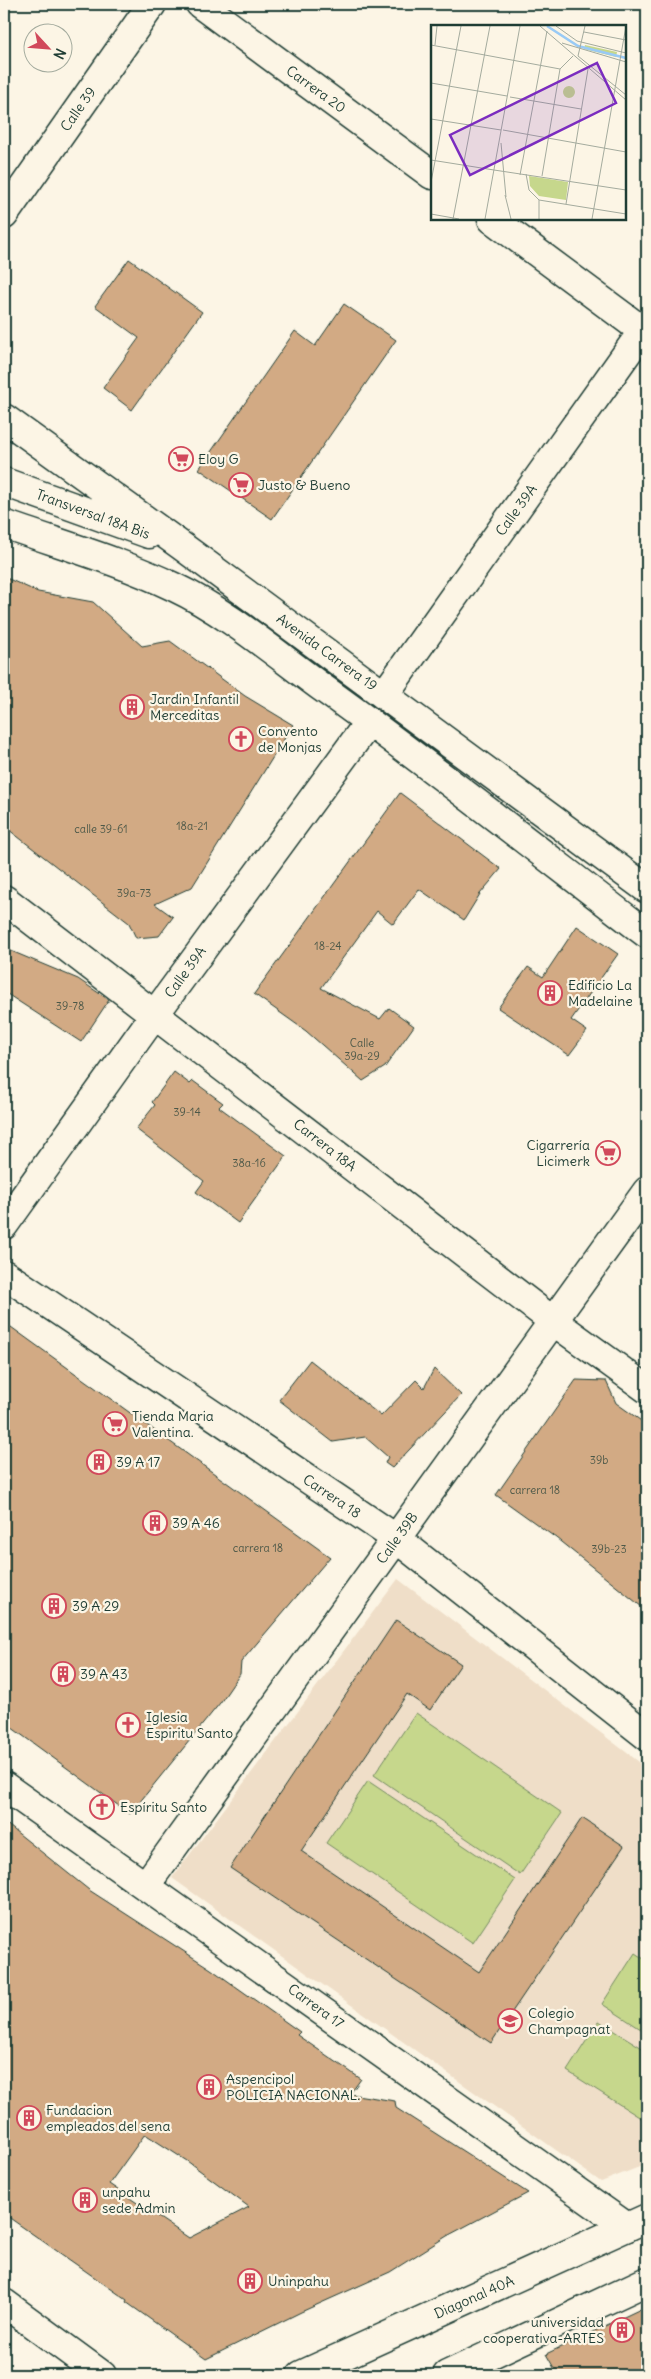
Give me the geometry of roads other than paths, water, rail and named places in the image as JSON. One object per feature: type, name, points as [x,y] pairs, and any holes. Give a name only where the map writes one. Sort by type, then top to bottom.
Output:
[{"type":"street","name":"Calle 39","points":[[4,215],[152,4]]},
{"type":"street","name":"Carrera 20","points":[[200,4],[431,174]]},
{"type":"street","points":[[493,220],[646,330]]},
{"type":"street","name":"Calle 39A","points":[[384,694],[646,330]]},
{"type":"street","name":"Avenida Carrera 19","points":[[4,418],[384,694],[647,889]]},
{"type":"street","name":"Transversal 18A Bis","points":[[4,482],[183,547]]},
{"type":"street","points":[[4,524],[175,588],[241,629],[369,722],[647,934]]},
{"type":"street","name":"Calle 39A","points":[[4,1225],[155,1014],[369,722]]},
{"type":"street","name":"Carrera 18A","points":[[4,899],[553,1321],[647,1389]]},
{"type":"street","name":"Calle 39B","points":[[146,1885],[647,1191]]},
{"type":"street","name":"Carrera 18","points":[[4,1274],[397,1539],[647,1736]]},
{"type":"street","name":"Carrera 17","points":[[4,1786],[637,2223]]},
{"type":"street","name":"Diagonal 40A","points":[[301,2375],[637,2223]]},
{"type":"street","points":[[447,2375],[647,2281]]},
{"type":"street","points":[[4,2304],[102,2375]]},
{"type":"place","name":"Eloy G","points":[[181,459]]},
{"type":"place","name":"Justo & Bueno","points":[[241,485]]},
{"type":"place","name":"Jardin Infantil Merceditas","points":[[132,707]]},
{"type":"place","name":"Convento de Monjas","points":[[241,739]]},
{"type":"place","name":"Edificio La Madelaine","points":[[550,993]]},
{"type":"place","name":"Cigarrería Licimerk","points":[[608,1153]]},
{"type":"place","name":"Tienda Maria Valentina.","points":[[115,1424]]},
{"type":"place","name":"39 A 17","points":[[99,1462]]},
{"type":"place","name":"39 A 46","points":[[155,1523]]},
{"type":"place","name":"39 A 29","points":[[54,1606]]},
{"type":"place","name":"39 A 43","points":[[63,1674]]},
{"type":"place","name":"Iglesia Espiritu Santo","points":[[128,1725]]},
{"type":"place","name":"Espíritu Santo","points":[[102,1807]]},
{"type":"place","name":"Colegio Champagnat","points":[[510,2021]]},
{"type":"place","name":"Aspencipol POLICIA NACIONAL.","points":[[209,2087]]},
{"type":"place","name":"Fundacion empleados del sena","points":[[29,2118]]},
{"type":"place","name":"unpahu sede Admin","points":[[85,2200]]},
{"type":"place","name":"Uninpahu","points":[[250,2281]]},
{"type":"place","name":"universidad cooperativa-ARTES","points":[[622,2330]]}]
